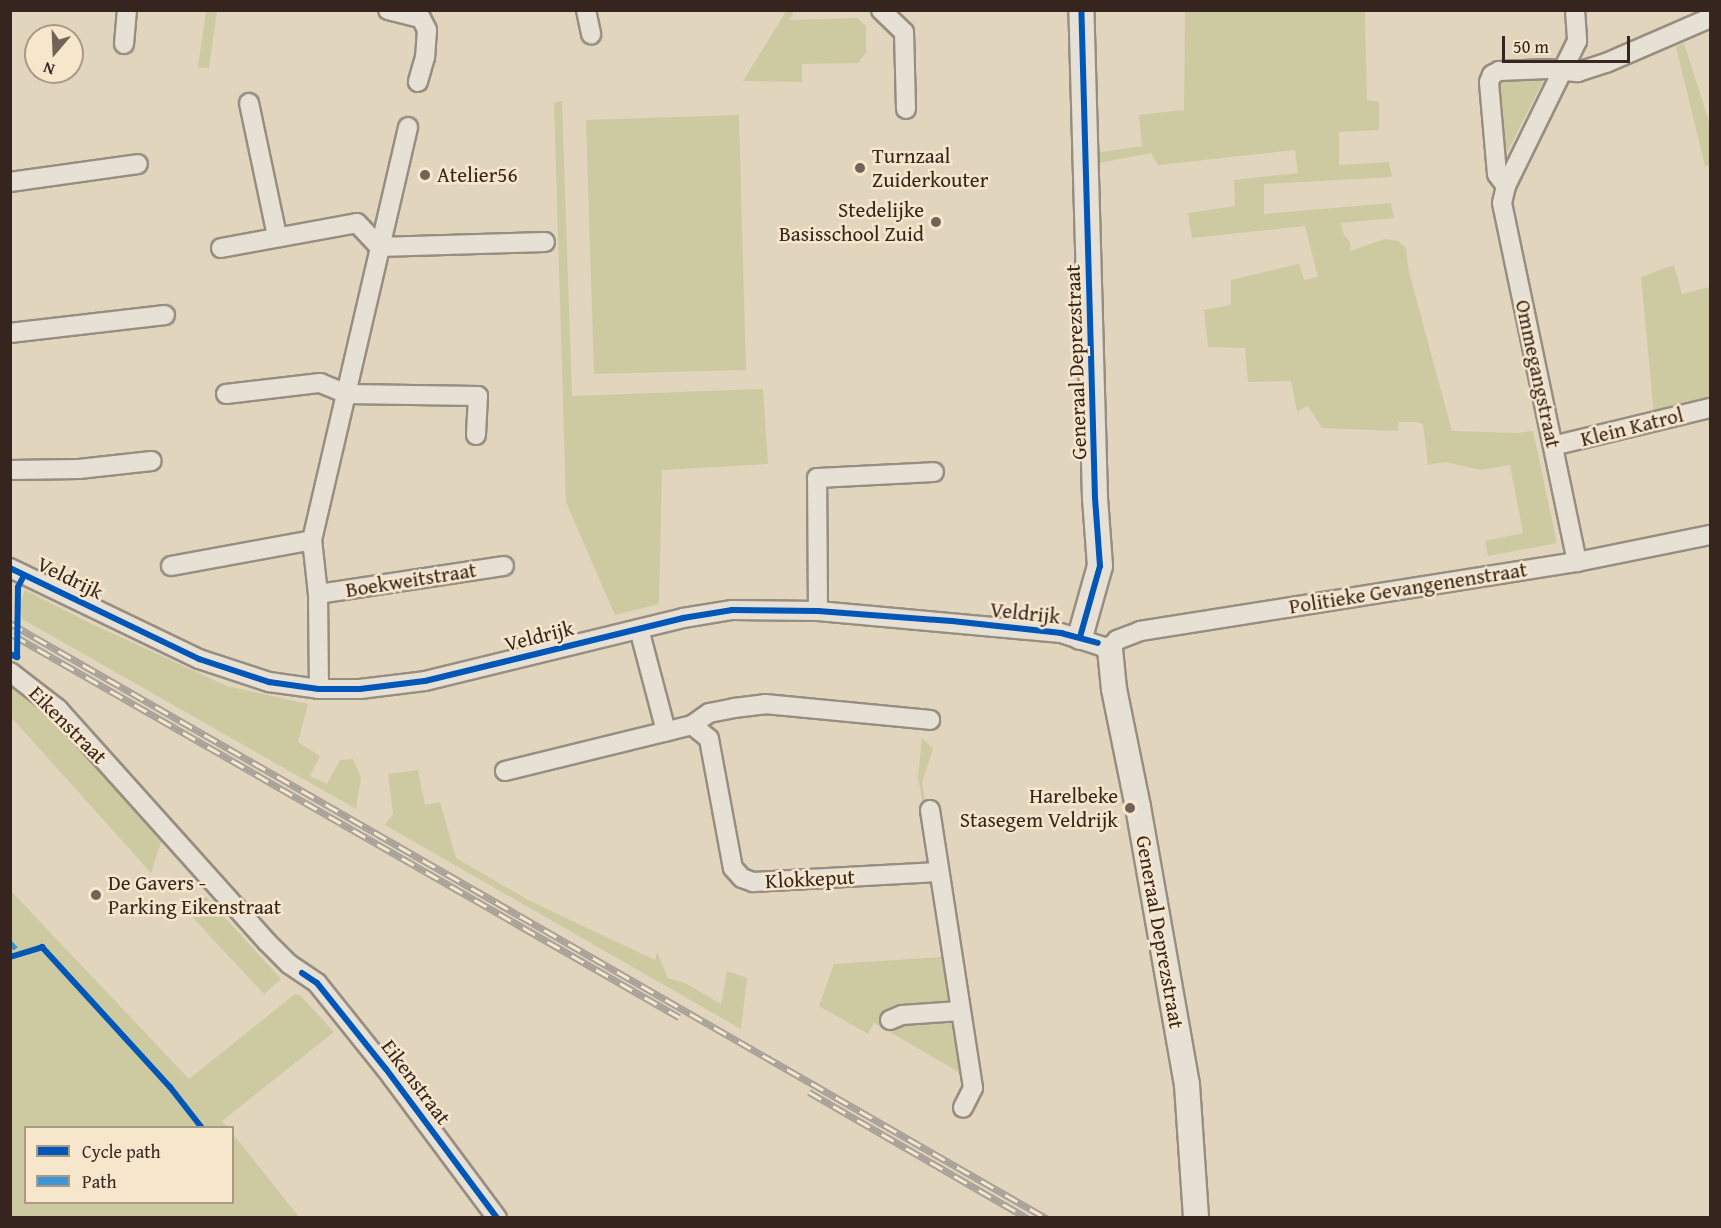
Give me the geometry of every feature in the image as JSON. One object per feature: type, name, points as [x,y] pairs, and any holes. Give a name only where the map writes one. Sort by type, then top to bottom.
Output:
[{"type":"street","points":[[124,44],[127,10]]},
{"type":"street","points":[[388,10],[413,13],[421,18],[427,30],[425,57],[418,82]]},
{"type":"street","points":[[586,10],[591,34]]},
{"type":"street","points":[[881,10],[904,32],[906,109]]},
{"type":"street","name":"Generaal Deprezstraat","points":[[1080,637],[1100,566],[1095,498],[1081,10]]},
{"type":"street","name":"Ommegangstraat","points":[[1575,10],[1577,41],[1549,94],[1506,186],[1502,203],[1577,562]]},
{"type":"street","points":[[1562,72],[1578,72],[1606,63],[1710,18]]},
{"type":"street","name":"Ommegangstraat","points":[[1506,186],[1497,174],[1489,82],[1492,75],[1498,71],[1547,69],[1562,72]]},
{"type":"street","points":[[249,103],[277,236]]},
{"type":"street","name":"Boekweitstraat","points":[[319,689],[318,594],[312,540],[408,126]]},
{"type":"street","points":[[10,182],[138,164]]},
{"type":"street","points":[[221,248],[357,223],[380,247],[545,242]]},
{"type":"street","points":[[10,333],[165,315]]},
{"type":"street","points":[[226,394],[320,383],[347,394],[478,396],[476,435]]},
{"type":"street","name":"Klein Katrol","points":[[1553,446],[1710,408]]},
{"type":"street","points":[[10,470],[79,469],[152,461]]},
{"type":"street","points":[[818,611],[817,478],[934,472]]},
{"type":"street","name":"Politieke Gevangenenstraat","points":[[1110,649],[1123,637],[1140,631],[1577,562],[1710,534]]},
{"type":"street","points":[[171,566],[312,540]]},
{"type":"street","name":"Boekweitstraat","points":[[318,594],[504,566]]},
{"type":"street","name":"Veldrijk","points":[[10,568],[199,659],[269,682],[319,689],[360,689],[425,681],[683,618],[732,610],[818,611],[963,622],[1080,637],[1110,649]]},
{"type":"street","points":[[639,629],[666,731]]},
{"type":"street","name":"Generaal Deprezstraat","points":[[1110,649],[1114,689],[1138,807],[1187,1086],[1196,1218]]},
{"type":"street","name":"Eikenstraat","points":[[10,672],[58,709],[267,942],[289,964],[316,983],[386,1069],[497,1218]]},
{"type":"street","points":[[505,771],[692,725],[709,713],[765,704],[930,720]]},
{"type":"street","name":"Klokkeput","points":[[692,725],[709,740],[733,868],[742,878],[753,882],[939,872]]},
{"type":"street","points":[[930,810],[972,1088],[963,1108]]},
{"type":"street","points":[[890,1020],[902,1015],[960,1011]]},
{"type":"shaded area","points":[[787,10],[794,11],[790,20],[857,18],[866,26],[866,53],[858,63],[802,64],[802,82],[743,81]]},
{"type":"shaded area","points":[[206,11],[217,11],[209,68],[198,67]]},
{"type":"shaded area","points":[[1185,11],[1365,11],[1367,100],[1379,102],[1379,130],[1339,132],[1339,165],[1389,162],[1392,177],[1264,184],[1264,214],[1391,203],[1394,218],[1341,223],[1344,235],[1350,242],[1350,251],[1385,239],[1398,241],[1406,248],[1409,272],[1452,431],[1516,433],[1533,431],[1557,543],[1488,556],[1485,541],[1523,533],[1510,465],[1481,470],[1445,462],[1428,465],[1423,424],[1416,422],[1399,422],[1398,431],[1322,428],[1308,406],[1297,411],[1291,381],[1248,382],[1245,348],[1208,347],[1204,310],[1231,305],[1231,280],[1299,264],[1304,280],[1318,277],[1305,226],[1192,238],[1188,213],[1235,206],[1234,180],[1298,173],[1295,150],[1158,165],[1151,153],[1094,164],[1095,153],[1142,146],[1139,115],[1184,110]]},
{"type":"shaded area","points":[[1684,43],[1710,125],[1710,165],[1705,166],[1676,47]]},
{"type":"shaded area","points":[[1536,75],[1544,79],[1502,163],[1498,85],[1500,77]]},
{"type":"shaded area","points":[[562,101],[572,396],[763,389],[768,464],[662,470],[659,604],[615,615],[566,502],[554,103]]},
{"type":"shaded area","points":[[739,115],[746,370],[594,374],[586,120]]},
{"type":"shaded area","points":[[1674,265],[1682,294],[1710,287],[1710,399],[1654,415],[1641,277]]},
{"type":"shaded area","points":[[25,590],[92,624],[227,686],[308,704],[298,742],[320,756],[310,776],[327,784],[340,760],[353,759],[361,778],[356,809],[22,619],[20,605]]},
{"type":"shaded area","points":[[10,687],[18,689],[51,716],[162,839],[151,873],[11,717]]},
{"type":"shaded area","points":[[922,738],[933,749],[922,783],[927,810],[924,810],[918,777]]},
{"type":"shaded area","points":[[418,770],[425,805],[440,802],[456,858],[530,901],[655,960],[657,952],[668,978],[685,983],[721,1004],[727,971],[747,978],[741,1029],[385,825],[393,814],[388,774]]},
{"type":"shaded area","points":[[11,891],[189,1079],[295,994],[300,995],[334,1032],[222,1121],[226,1126],[24,1126],[24,1204],[234,1204],[234,1135],[299,1217],[11,1217]]},
{"type":"shaded area","points":[[206,897],[281,979],[264,994],[181,905]]},
{"type":"shaded area","points":[[957,956],[964,1078],[957,1071],[874,1023],[868,1034],[819,1006],[834,964]]},
{"type":"railway","points":[[10,623],[1046,1218]]},
{"type":"railway","points":[[13,635],[679,1017]]},
{"type":"railway","points":[[809,1092],[1027,1218]]},
{"type":"marked path","points":[[10,942],[21,954]]},
{"type":"cycle path","points":[[1080,637],[1100,566],[1095,498],[1081,10]]},
{"type":"cycle path","points":[[10,568],[199,659],[269,682],[319,689],[360,689],[425,681],[683,618],[732,610],[818,611],[952,621],[1061,633],[1098,643]]},
{"type":"cycle path","points":[[10,654],[17,657],[18,587],[24,575]]},
{"type":"cycle path","points":[[10,957],[42,947],[170,1087],[200,1126]]},
{"type":"cycle path","points":[[302,973],[317,983],[386,1069],[497,1218]]},
{"type":"place","name":"Turnzaal Zuiderkouter","points":[[860,168]]},
{"type":"place","name":"Atelier56","points":[[425,175]]},
{"type":"place","name":"Stedelijke Basisschool Zuid","points":[[936,222]]},
{"type":"place","name":"Harelbeke Stasegem Veldrijk","points":[[1130,808]]},
{"type":"place","name":"De Gavers - Parking Eikenstraat","points":[[96,895]]}]
